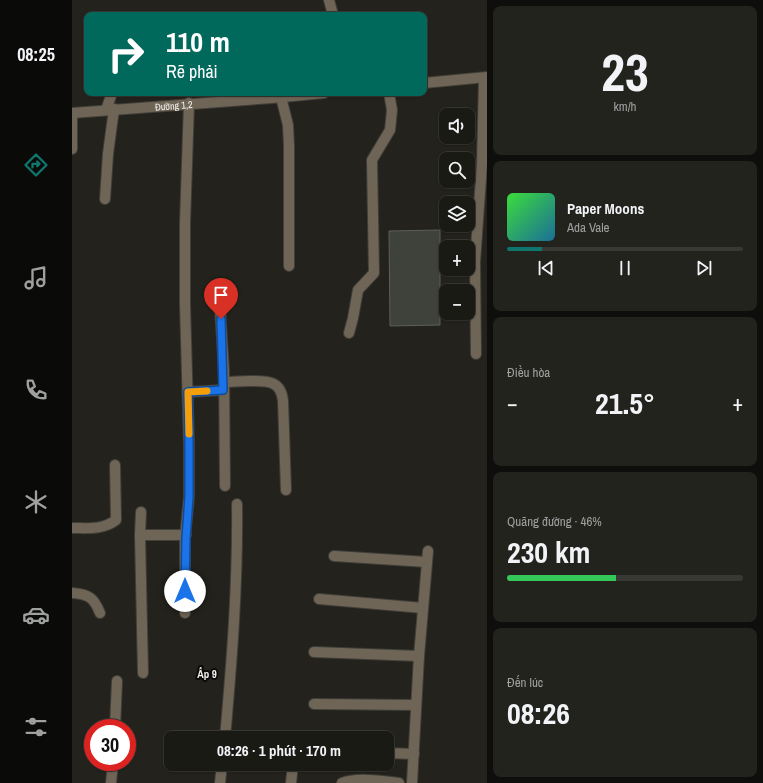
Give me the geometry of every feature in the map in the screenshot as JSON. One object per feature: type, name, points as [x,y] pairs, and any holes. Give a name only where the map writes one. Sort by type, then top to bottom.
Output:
[{"type":"street","points":[[329,0],[332,12]]},
{"type":"street","points":[[427,83],[486,78],[475,262],[476,354]]},
{"type":"street","points":[[105,199],[112,96]]},
{"type":"street","name":"Đường 1,2","points":[[72,113],[291,96]]},
{"type":"street","points":[[349,333],[358,290],[374,273],[372,160],[390,130],[392,110],[390,96]]},
{"type":"street","points":[[281,97],[288,125],[289,139],[289,266]]},
{"type":"street","points":[[185,613],[186,535],[189,497],[185,223],[189,103]]},
{"type":"street","points":[[72,113],[72,149]]},
{"type":"street","points":[[220,308],[225,486]]},
{"type":"street","points":[[188,392],[267,380],[274,384],[283,395],[286,490]]},
{"type":"street","points":[[72,528],[96,528],[109,526],[116,520],[114,465]]},
{"type":"street","points":[[226,731],[235,621],[238,542],[237,504]]},
{"type":"street","points":[[141,512],[140,536],[143,673]]},
{"type":"street","points":[[140,536],[186,535]]},
{"type":"street","points":[[412,783],[418,656],[428,551]]},
{"type":"street","points":[[334,556],[427,562]]},
{"type":"street","points":[[72,593],[86,595],[95,601],[100,614]]},
{"type":"street","points":[[319,599],[374,605],[423,608]]},
{"type":"street","points":[[314,652],[418,656]]},
{"type":"street","points":[[115,719],[117,681]]},
{"type":"street","points":[[314,704],[416,706]]},
{"type":"street","points":[[394,753],[414,754]]},
{"type":"street","points":[[111,783],[112,771]]},
{"type":"street","points":[[220,783],[221,771]]},
{"type":"street","points":[[291,783],[292,771]]},
{"type":"street","points":[[342,783],[348,781],[381,781],[399,783]]},
{"type":"building","points":[[439,230],[440,325],[390,326],[389,231]]},
{"type":"slow traffic","points":[[189,434],[188,392],[207,391]]},
{"type":"district","name":"Ấp 9","points":[[207,674]]},
{"type":"route","points":[[185,591],[186,538],[189,497],[188,392],[223,390],[224,371],[221,319]]}]
